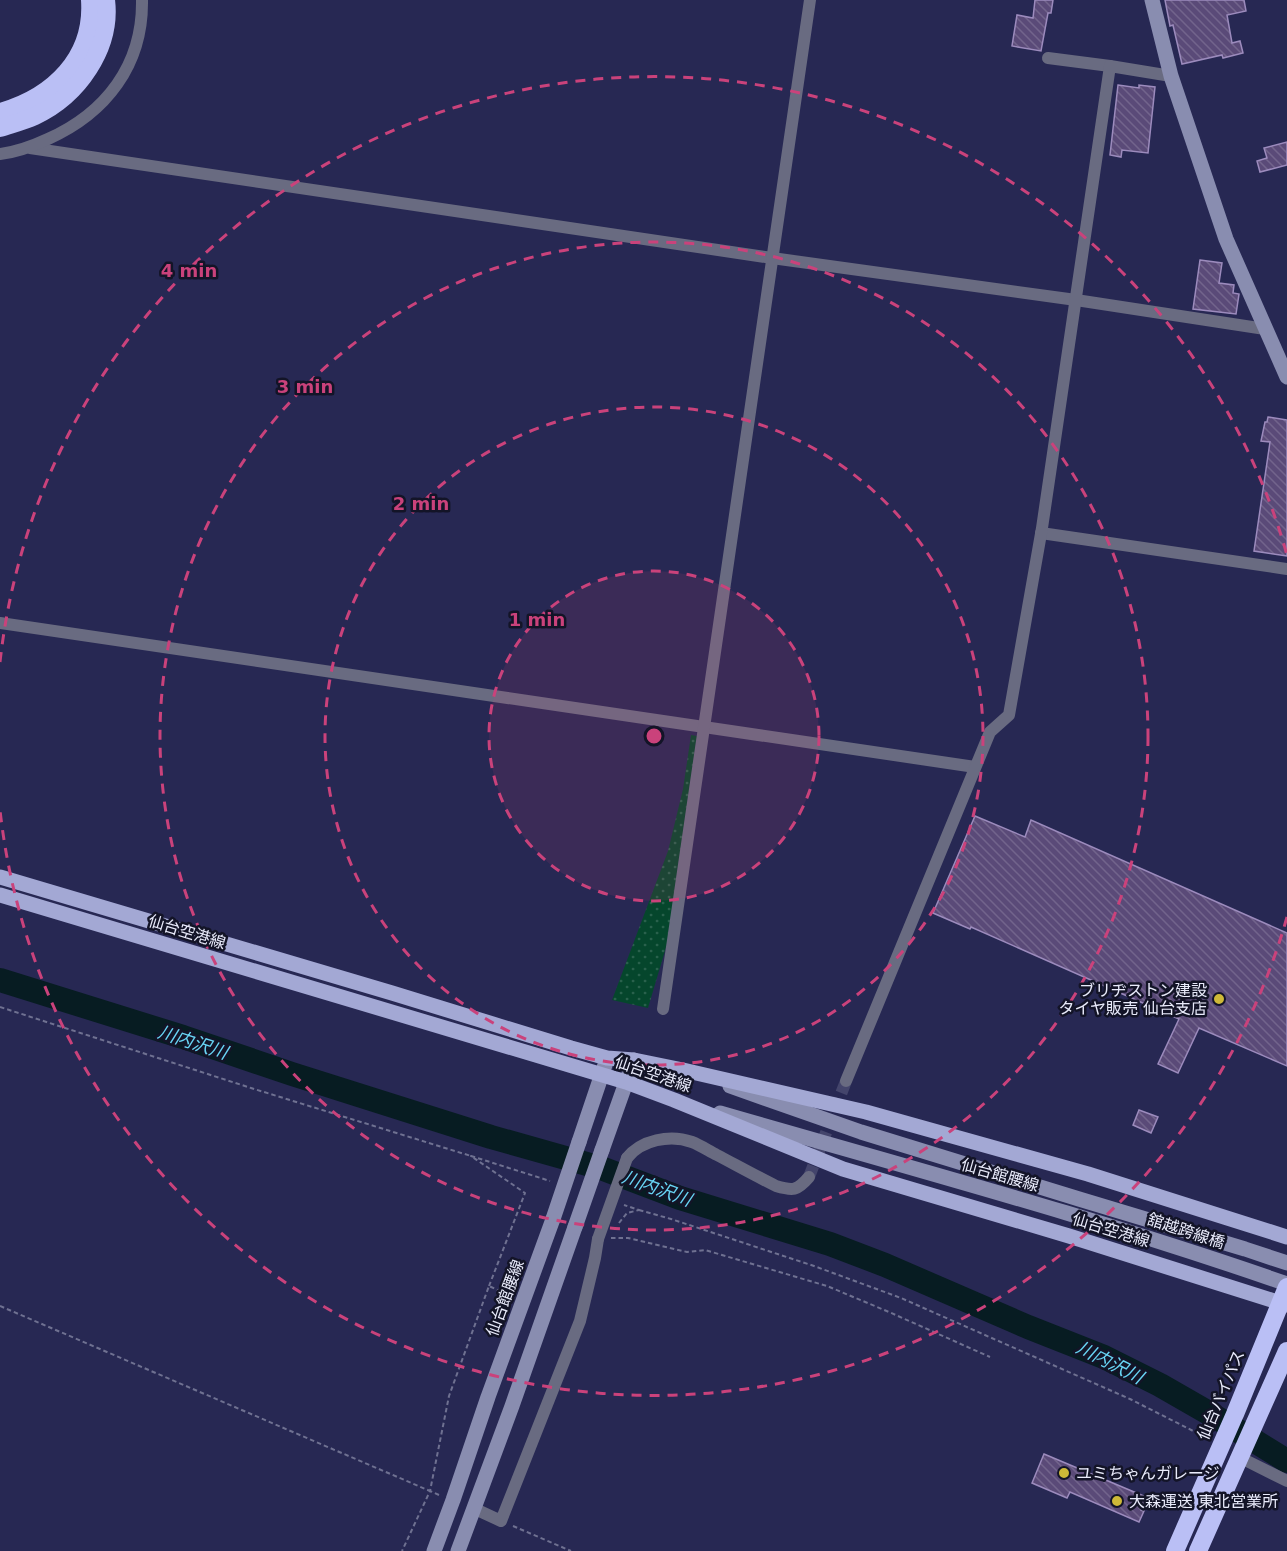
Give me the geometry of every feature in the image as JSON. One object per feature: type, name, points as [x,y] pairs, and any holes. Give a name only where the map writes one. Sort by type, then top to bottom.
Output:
[{"type":"highway","points":[[0,112],[27,102],[45,92],[75,63],[89,30],[90,0]]},
{"type":"highway","points":[[0,128],[37,115],[69,93],[81,80],[100,47],[105,27],[106,0]]},
{"type":"highway","name":"仙台バイパス","points":[[1175,1551],[1218,1438],[1235,1414],[1285,1295]]},
{"type":"highway","points":[[1198,1551],[1287,1351]]},
{"type":"main road","points":[[1152,0],[1172,76],[1226,239],[1287,377]]},
{"type":"main road","name":"仙台空港線","points":[[0,877],[607,1058],[634,1060],[683,1070],[866,1112],[1077,1171],[1287,1238]]},
{"type":"main road","name":"仙台空港線","points":[[0,895],[626,1082],[843,1169],[1069,1236],[1285,1295]]},
{"type":"main road","name":"仙台館腰線","points":[[434,1551],[553,1219],[607,1058]]},
{"type":"main road","points":[[458,1551],[516,1395],[634,1060]]},
{"type":"main road","name":"仙台館腰線","points":[[683,1070],[1076,1207]]},
{"type":"main road","name":"仙台館腰線","points":[[674,1100],[1076,1207]]},
{"type":"main road","name":"舘越跨線橋","points":[[1076,1207],[1245,1249],[1287,1263]]},
{"type":"main road","name":"舘越跨線橋","points":[[1076,1207],[1239,1267],[1285,1295]]},
{"type":"street","points":[[0,154],[30,148],[66,131],[90,115],[106,99],[121,78],[132,55],[140,32],[142,0]]},
{"type":"street","points":[[663,1009],[810,0]]},
{"type":"street","points":[[1048,58],[1172,76]]},
{"type":"street","points":[[846,1081],[990,732],[1009,715],[1041,533],[1110,66]]},
{"type":"street","points":[[30,148],[1265,329]]},
{"type":"street","points":[[1041,533],[1287,569]]},
{"type":"street","points":[[0,622],[975,767]]},
{"type":"street","points":[[473,1508],[501,1521],[580,1321],[596,1258],[627,1158],[631,1153],[645,1143],[673,1138],[691,1142],[776,1186],[789,1190],[797,1189],[809,1177]]},
{"type":"street","points":[[1241,1452],[1287,1481]]},
{"type":"path","points":[[0,1007],[471,1156]]},
{"type":"path","points":[[639,1210],[813,1266],[890,1294],[1218,1438]]},
{"type":"path","points":[[603,1239],[628,1238],[687,1252],[705,1250],[827,1286],[990,1357]]},
{"type":"path","points":[[402,1551],[430,1491],[449,1396],[489,1286],[506,1294]]},
{"type":"path","points":[[0,1306],[453,1500]]},
{"type":"path","points":[[501,1521],[571,1551]]},
{"type":"green space","points":[[691,735],[697,736],[667,944],[648,1008],[612,1000],[668,851],[683,789]]},
{"type":"building","points":[[1035,0],[1053,0],[1051,13],[1048,13],[1041,51],[1012,46],[1017,15],[1033,18]]},
{"type":"building","points":[[1165,0],[1244,0],[1246,11],[1227,15],[1232,43],[1240,41],[1243,53],[1182,64],[1173,25],[1170,26]]},
{"type":"building","points":[[1118,85],[1139,88],[1139,85],[1155,87],[1148,153],[1122,150],[1121,157],[1110,155]]},
{"type":"building","points":[[1287,142],[1287,165],[1260,172],[1257,161],[1267,158],[1264,148]]},
{"type":"building","points":[[1200,260],[1222,263],[1219,283],[1234,285],[1233,293],[1239,294],[1236,314],[1193,309]]},
{"type":"building","points":[[1268,417],[1287,420],[1287,556],[1254,551],[1270,442],[1261,441]]},
{"type":"building","points":[[975,816],[1025,837],[1031,820],[1287,933],[1287,1066],[1199,1028],[1178,1073],[1158,1064],[1179,1019],[971,927],[970,929],[933,913]]},
{"type":"building","points":[[1139,1110],[1158,1117],[1151,1133],[1133,1125]]},
{"type":"building","points":[[1044,1454],[1146,1497],[1141,1510],[1144,1511],[1139,1522],[1070,1492],[1067,1498],[1032,1483]]},
{"type":"waterway","name":"川内沢川","points":[[0,980],[491,1137],[601,1168],[680,1198],[830,1244],[1104,1357],[1160,1385],[1287,1461]]},
{"type":"tunnel","points":[[809,1177],[846,1081]]},
{"type":"place","name":"ブリヂストン建設 タイヤ販売 仙台支店","points":[[1219,999]]},
{"type":"place","name":"ユミちゃんガレージ","points":[[1064,1473]]},
{"type":"place","name":"大森運送 東北営業所","points":[[1117,1501]]}]
